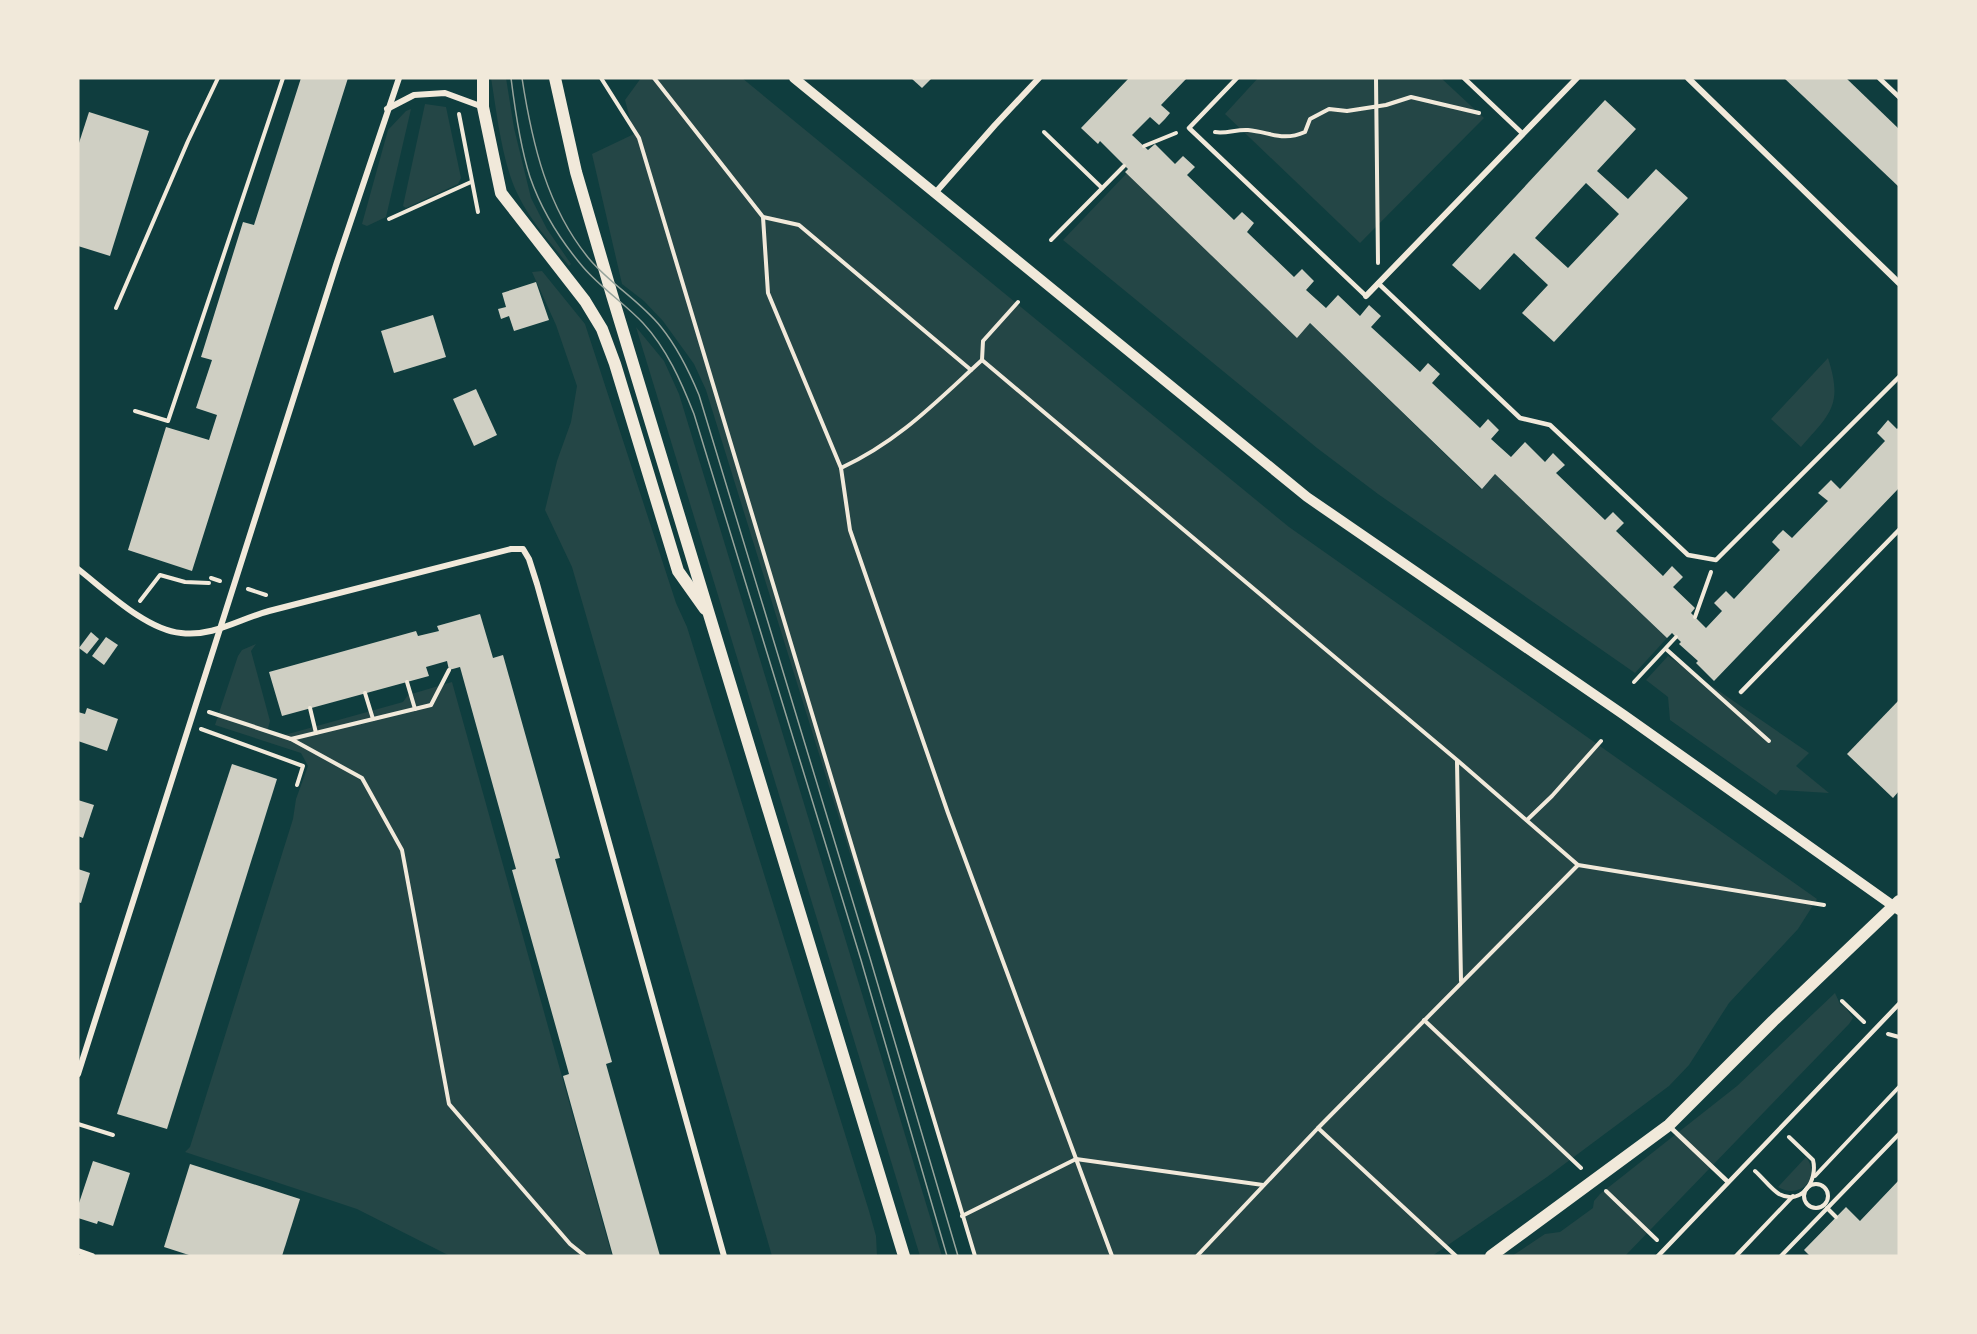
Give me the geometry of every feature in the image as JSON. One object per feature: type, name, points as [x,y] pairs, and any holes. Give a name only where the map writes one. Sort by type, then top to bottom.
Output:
[{"type":"main road","points":[[483,78],[483,107],[501,193],[585,300],[602,329],[615,364],[678,571],[711,617]]},
{"type":"main road","points":[[555,78],[576,172],[612,295],[904,1256]]},
{"type":"main road","points":[[1491,1256],[1668,1125],[1773,1021],[1897,906]]},
{"type":"street","points":[[78,1074],[399,78]]},
{"type":"street","points":[[794,78],[1307,497],[1897,906]]},
{"type":"street","points":[[936,192],[995,124],[1039,78]]},
{"type":"street","points":[[1366,296],[1577,78]]},
{"type":"street","points":[[1688,78],[1899,283]]},
{"type":"street","points":[[387,110],[414,94],[446,93],[483,107]]},
{"type":"street","points":[[78,569],[132,612],[179,633],[221,629],[273,610],[511,549],[523,549],[529,559],[537,584],[724,1256]]},
{"type":"street","points":[[78,1251],[92,1256]]},
{"type":"lane","points":[[1237,78],[1189,128],[1366,296]]},
{"type":"lane","points":[[1464,78],[1523,134]]},
{"type":"lane","points":[[1879,78],[1899,97]]},
{"type":"lane","points":[[1378,283],[1520,418],[1550,425],[1688,555],[1716,560],[1899,377]]},
{"type":"lane","points":[[1741,692],[1899,530]]},
{"type":"lane","points":[[1658,1256],[1899,1004]]},
{"type":"lane","points":[[1668,1125],[1728,1182]]},
{"type":"path","points":[[116,308],[188,141],[218,78]]},
{"type":"path","points":[[135,411],[168,421],[283,78]]},
{"type":"path","points":[[601,78],[639,138],[975,1256]]},
{"type":"path","points":[[654,78],[763,217],[768,293],[841,468],[850,530],[944,802],[1112,1256]]},
{"type":"path","points":[[1376,78],[1378,283]]},
{"type":"path","points":[[1144,146],[1189,128],[1222,133],[1248,130],[1269,136],[1296,136],[1305,132],[1310,119],[1329,109],[1347,111],[1376,107],[1411,97],[1506,118]]},
{"type":"path","points":[[457,98],[478,212]]},
{"type":"path","points":[[1044,132],[1102,188]]},
{"type":"path","points":[[1051,240],[1124,166]]},
{"type":"path","points":[[389,219],[471,182]]},
{"type":"path","points":[[763,217],[799,225],[971,370]]},
{"type":"path","points":[[841,468],[869,455],[917,421],[982,360],[983,340],[1018,302]]},
{"type":"path","points":[[982,360],[1457,760],[1578,865],[1824,905]]},
{"type":"path","points":[[1695,617],[1716,560]]},
{"type":"path","points":[[132,612],[160,574],[186,582],[209,583]]},
{"type":"path","points":[[1634,682],[1677,638]]},
{"type":"path","points":[[1666,649],[1768,741]]},
{"type":"path","points":[[291,739],[431,705],[449,670]]},
{"type":"path","points":[[407,682],[415,709]]},
{"type":"path","points":[[365,693],[373,719]]},
{"type":"path","points":[[310,708],[316,733]]},
{"type":"path","points":[[218,715],[291,739],[362,778],[402,850],[449,1104],[570,1244],[585,1256]]},
{"type":"path","points":[[189,725],[303,766],[297,785]]},
{"type":"path","points":[[1527,820],[1552,796],[1600,741]]},
{"type":"path","points":[[1457,760],[1461,982]]},
{"type":"path","points":[[1197,1256],[1318,1128],[1578,865]]},
{"type":"path","points":[[1842,1001],[1873,1031]]},
{"type":"path","points":[[1424,1020],[1666,1248]]},
{"type":"path","points":[[1826,1207],[1815,1208],[1806,1202],[1805,1192],[1814,1177],[1899,1087]]},
{"type":"path","points":[[78,1125],[113,1135]]},
{"type":"path","points":[[1318,1128],[1456,1256]]},
{"type":"path","points":[[1780,1128],[1813,1160],[1814,1177]]},
{"type":"path","points":[[1781,1256],[1899,1134]]},
{"type":"path","points":[[962,1216],[1076,1159],[1263,1185]]},
{"type":"path","points":[[1747,1163],[1779,1194],[1793,1196],[1817,1185],[1824,1188],[1828,1195],[1826,1207]]},
{"type":"path","points":[[1736,1256],[1793,1196]]},
{"type":"path","points":[[1826,1207],[1836,1217]]},
{"type":"shaded area","points":[[491,78],[506,78],[514,128],[531,198],[547,229],[571,264],[569,266],[529,214],[512,182],[501,138]]},
{"type":"shaded area","points":[[641,78],[742,78],[1289,527],[1817,899],[1798,929],[1729,1003],[1689,1065],[1669,1086],[1547,1177],[1432,1256],[975,1256],[706,390],[694,364],[663,321],[644,301],[622,284],[592,154],[634,134],[625,100]]},
{"type":"shaded area","points":[[1258,78],[1441,78],[1484,118],[1360,243],[1225,114]]},
{"type":"shaded area","points":[[425,104],[446,107],[461,178],[458,184],[406,208],[403,206]]},
{"type":"shaded area","points":[[411,109],[386,217],[367,226],[362,224],[388,130],[406,111]]},
{"type":"shaded area","points":[[1127,173],[1296,337],[1310,323],[1481,489],[1495,474],[1667,638],[1635,673],[1378,494],[1317,448],[1063,240]]},
{"type":"shaded area","points":[[542,271],[585,324],[676,603],[687,627],[869,1211],[876,1236],[877,1256],[772,1256],[572,567],[545,510],[557,461],[571,422],[577,386],[556,325],[532,272]]},
{"type":"shaded area","points":[[636,327],[664,361],[679,394],[942,1256],[920,1256]]},
{"type":"shaded area","points":[[1828,358],[1834,398],[1827,416],[1801,447],[1771,419]]},
{"type":"shaded area","points":[[256,644],[251,651],[270,721],[267,732],[281,736],[403,702],[408,695],[452,682],[612,1256],[450,1256],[357,1209],[185,1152],[190,1147],[308,766],[301,753],[215,725],[238,656],[242,650]]},
{"type":"shaded area","points":[[1668,656],[1809,753],[1796,766],[1829,793],[1780,790],[1776,795],[1670,720],[1668,697],[1646,680]]},
{"type":"shaded area","points":[[1835,993],[1840,1004],[1853,1018],[1849,1024],[1625,1256],[1512,1256],[1545,1234],[1560,1232],[1593,1208],[1594,1201],[1600,1194],[1737,1086]]},
{"type":"shaded area","points":[[1806,1157],[1811,1172],[1806,1185],[1794,1191],[1778,1187]]},
{"type":"building","points":[[301,78],[348,78],[192,571],[128,550],[166,427],[209,440],[217,415],[196,408],[212,360],[201,357],[243,222],[254,225]]},
{"type":"building","points":[[911,78],[932,78],[922,88]]},
{"type":"building","points":[[1129,78],[1187,78],[1161,105],[1170,113],[1165,119],[1159,125],[1150,117],[1132,135],[1148,150],[1155,144],[1175,164],[1183,156],[1195,167],[1187,175],[1234,220],[1242,212],[1254,223],[1247,232],[1294,277],[1302,269],[1314,281],[1306,290],[1326,308],[1338,295],[1360,316],[1369,305],[1381,316],[1371,327],[1420,372],[1428,363],[1440,374],[1432,383],[1480,428],[1488,419],[1499,430],[1491,439],[1511,457],[1525,442],[1545,462],[1553,453],[1565,465],[1556,473],[1605,520],[1613,512],[1624,523],[1616,531],[1663,576],[1672,566],[1683,577],[1673,587],[1695,608],[1691,613],[1706,628],[1722,611],[1714,603],[1726,591],[1734,599],[1780,550],[1772,542],[1778,535],[1783,530],[1792,538],[1828,501],[1818,493],[1831,480],[1840,489],[1885,441],[1877,433],[1888,420],[1897,429],[1899,427],[1899,488],[1714,681],[1696,663],[1698,661],[1679,644],[1681,642],[1672,633],[1667,638],[1495,474],[1482,489],[1310,323],[1297,338],[1125,172],[1128,169],[1100,141],[1098,144],[1081,128]]},
{"type":"building","points":[[1784,78],[1846,78],[1899,129],[1899,187]]},
{"type":"building","points":[[1605,100],[1636,129],[1597,171],[1628,199],[1656,169],[1688,198],[1554,342],[1522,313],[1548,285],[1514,253],[1480,290],[1452,265]],"holes":[[[1586,183],[1619,214],[1568,268],[1535,238]]]},
{"type":"building","points":[[89,112],[149,131],[110,256],[78,246],[78,146]]},
{"type":"building","points":[[536,282],[549,320],[514,331],[509,316],[501,319],[498,309],[506,307],[502,293]]},
{"type":"building","points":[[433,315],[446,357],[394,373],[381,331]]},
{"type":"building","points":[[476,389],[497,435],[474,446],[453,399]]},
{"type":"building","points":[[480,614],[493,658],[503,655],[560,858],[555,859],[612,1062],[606,1064],[660,1256],[613,1256],[563,1076],[569,1074],[512,870],[516,869],[460,667],[449,670],[447,661],[426,667],[429,676],[282,716],[269,672],[416,631],[418,636],[439,631],[437,626]]},
{"type":"building","points":[[91,632],[99,639],[87,654],[79,648]]},
{"type":"building","points":[[106,637],[118,645],[104,665],[92,656]]},
{"type":"building","points":[[1899,700],[1899,791],[1893,798],[1847,754]]},
{"type":"building","points":[[87,708],[118,719],[107,751],[78,741],[78,712],[85,714]]},
{"type":"building","points":[[232,764],[277,779],[167,1129],[117,1114]]},
{"type":"building","points":[[78,800],[94,805],[83,838],[78,836]]},
{"type":"building","points":[[78,869],[90,873],[81,903],[78,902]]},
{"type":"building","points":[[93,1161],[130,1173],[113,1226],[78,1218],[78,1206]]},
{"type":"building","points":[[190,1164],[300,1199],[282,1256],[192,1256],[164,1247]]},
{"type":"building","points":[[1899,1180],[1899,1256],[1810,1256],[1804,1250],[1846,1207],[1860,1221]]},
{"type":"tram line","points":[[511,78],[526,165],[546,213],[559,236],[583,267],[652,333],[673,366],[694,414],[861,960],[947,1256]]},
{"type":"tram line","points":[[522,78],[537,151],[552,197],[563,220],[591,261],[661,327],[683,360],[699,395],[958,1256]]}]
